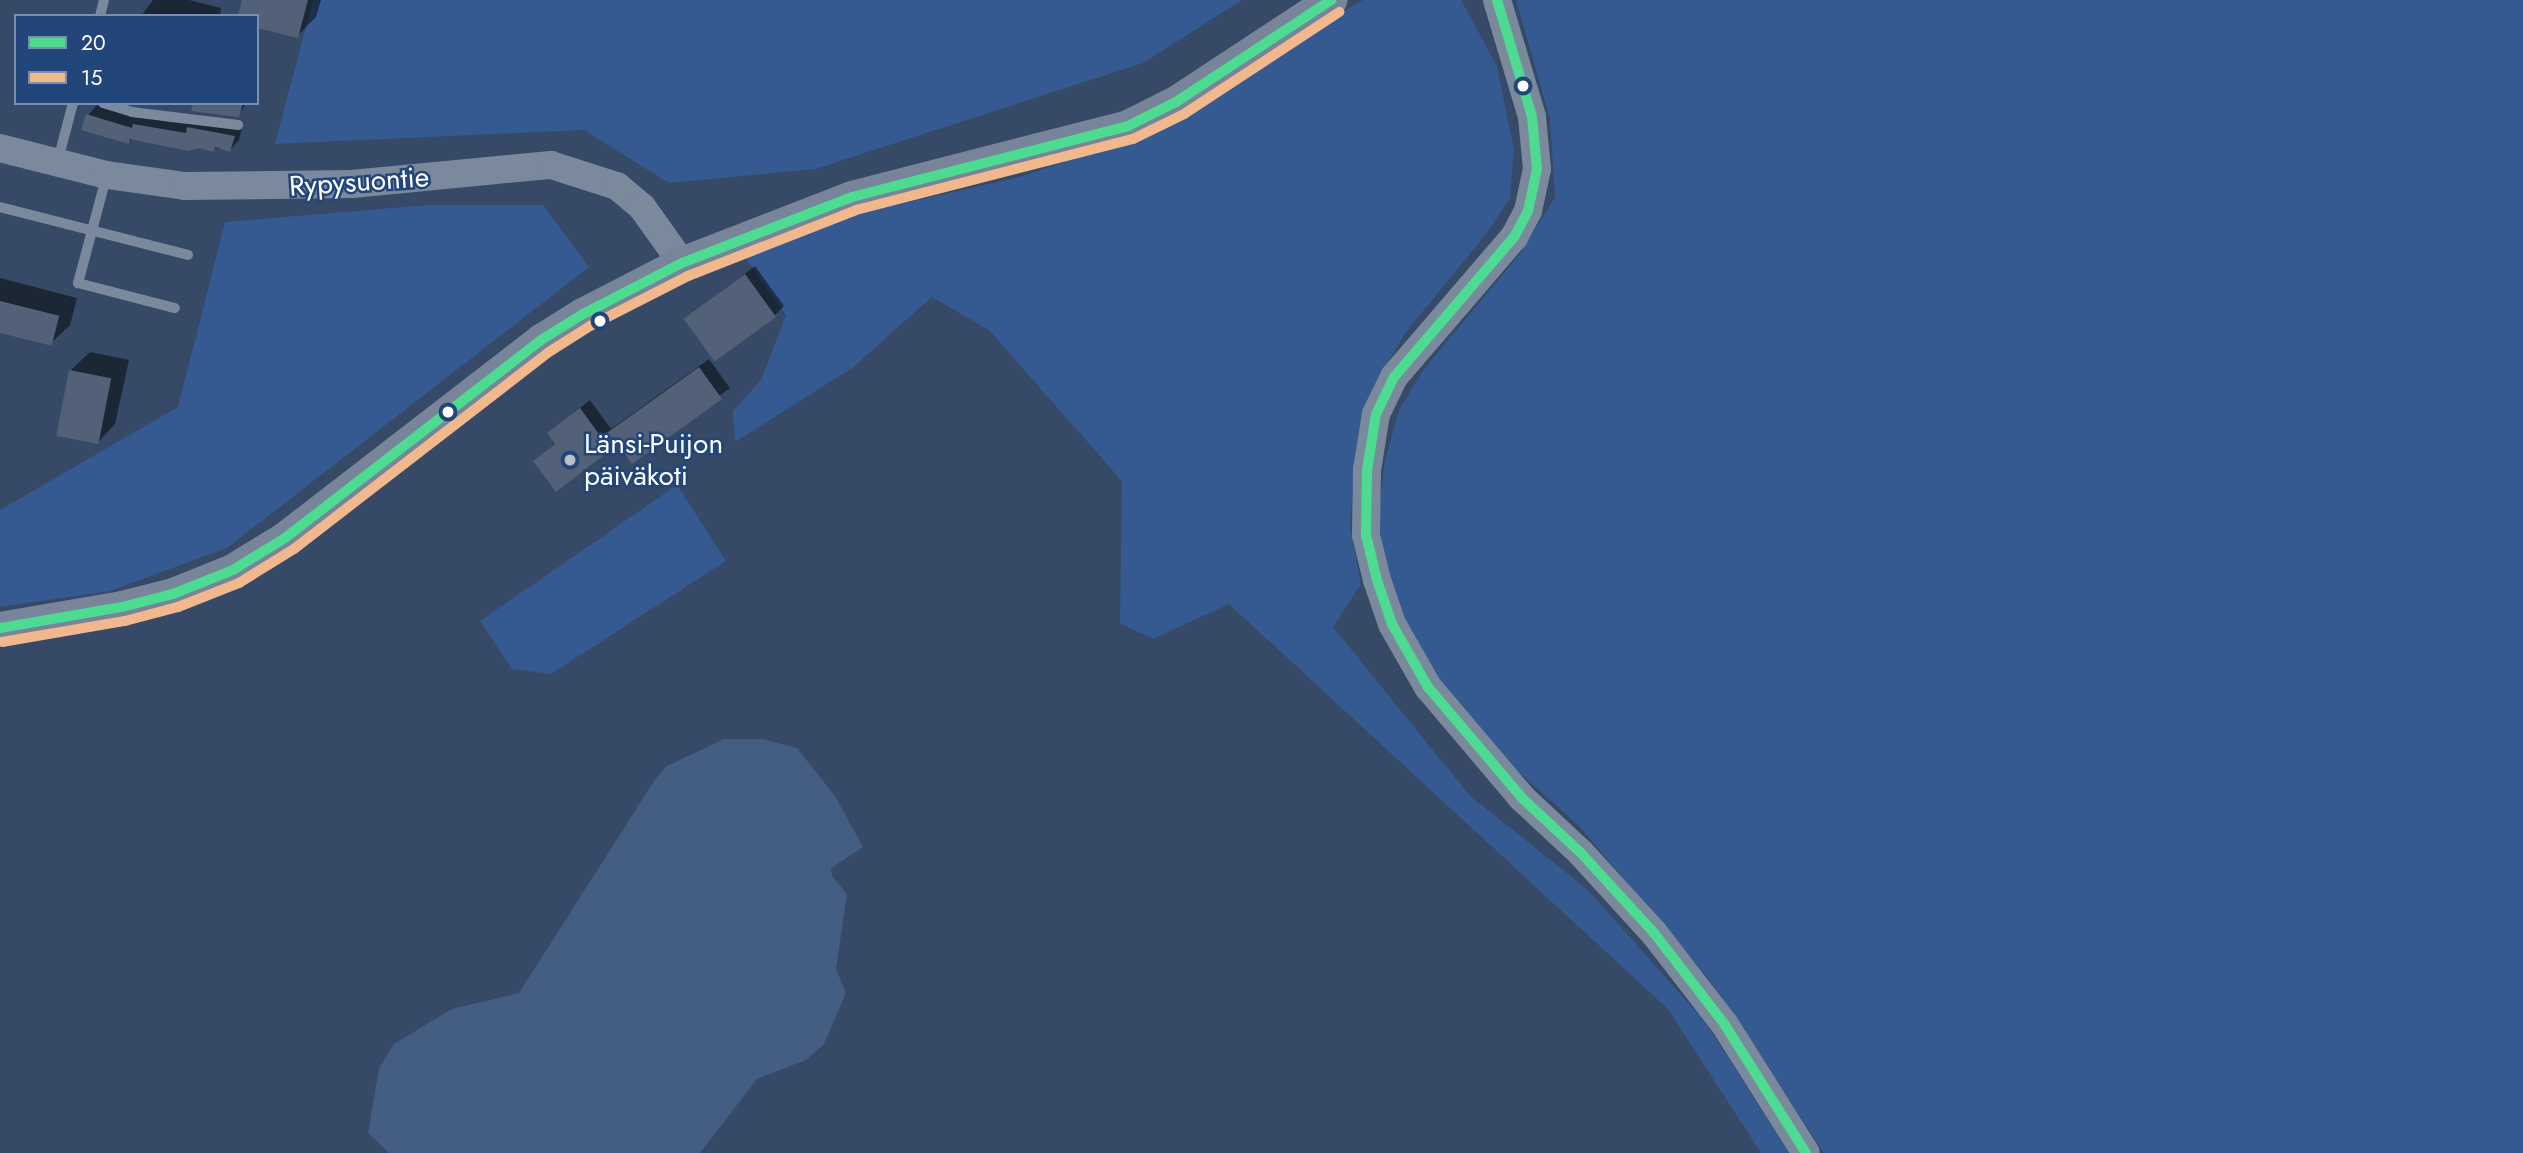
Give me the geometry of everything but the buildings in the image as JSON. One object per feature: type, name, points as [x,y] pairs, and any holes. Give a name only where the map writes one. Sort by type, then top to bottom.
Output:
[{"type":"main road","points":[[0,628],[122,607],[173,594],[233,569],[285,538],[541,340],[682,263],[852,197],[1128,127],[1176,102],[1331,0]]},
{"type":"street","points":[[1497,0],[1532,117],[1537,169],[1528,211],[1514,237],[1394,377],[1376,414],[1367,470],[1366,535],[1377,580],[1392,624],[1428,687],[1522,798],[1580,852],[1654,933],[1725,1025],[1806,1153]]},
{"type":"street","name":"Rypysuontie","points":[[0,148],[107,175],[185,186],[268,188],[551,165],[617,186],[642,207],[682,263]]},
{"type":"lane","points":[[57,163],[73,105]]},
{"type":"lane","points":[[109,105],[132,112],[238,125]]},
{"type":"lane","points":[[107,175],[78,283],[175,308]]},
{"type":"lane","points":[[0,207],[188,255]]},
{"type":"shaded area","points":[[313,0],[1242,0],[1143,63],[815,169],[669,183],[584,130],[275,144]]},
{"type":"shaded area","points":[[1363,0],[1461,0],[1497,66],[1514,150],[1510,198],[1487,233],[1405,333],[1370,396],[1354,470],[1350,526],[1361,584],[1333,627],[1470,796],[1588,890],[1706,1023],[1789,1153],[1761,1153],[1668,1009],[1229,604],[1153,639],[1120,623],[1122,481],[989,330],[932,297],[852,368],[735,442],[733,411],[761,380],[786,315],[742,253],[839,218],[1023,176],[1175,124],[1295,39]]},
{"type":"shaded area","points":[[1516,0],[2523,0],[2523,1153],[1824,1153],[1708,978],[1579,826],[1512,766],[1453,700],[1413,639],[1389,581],[1378,520],[1384,465],[1399,410],[1424,369],[1520,254],[1555,197],[1550,119]]},
{"type":"shaded area","points":[[428,205],[543,205],[589,267],[227,548],[110,591],[0,607],[0,510],[178,407],[225,222]]},
{"type":"shaded area","points":[[677,485],[726,561],[551,674],[512,669],[480,621]]},
{"type":"shaded area","points":[[724,739],[762,739],[797,748],[835,796],[863,847],[831,868],[832,876],[847,894],[836,969],[846,993],[824,1044],[806,1060],[757,1079],[700,1153],[389,1153],[368,1133],[379,1068],[394,1044],[452,1009],[519,993],[656,778],[667,766]]},
{"type":"transit line","name":"20","points":[[0,628],[122,607],[173,594],[233,570],[285,538],[541,340],[583,314],[682,263],[852,197],[1128,126],[1176,102],[1331,0]]},
{"type":"transit line","name":"20","points":[[1497,0],[1532,117],[1537,169],[1528,211],[1514,237],[1394,377],[1376,414],[1367,470],[1366,535],[1377,580],[1392,624],[1428,687],[1522,798],[1580,852],[1654,933],[1725,1025],[1806,1153]]},
{"type":"transit line","name":"15","points":[[2,642],[125,621],[178,607],[239,583],[294,549],[549,352],[590,326],[688,276],[856,210],[1133,139],[1184,114],[1339,12]]},
{"type":"place","name":"Länsi-Puijon päiväkoti","points":[[570,460]]}]
